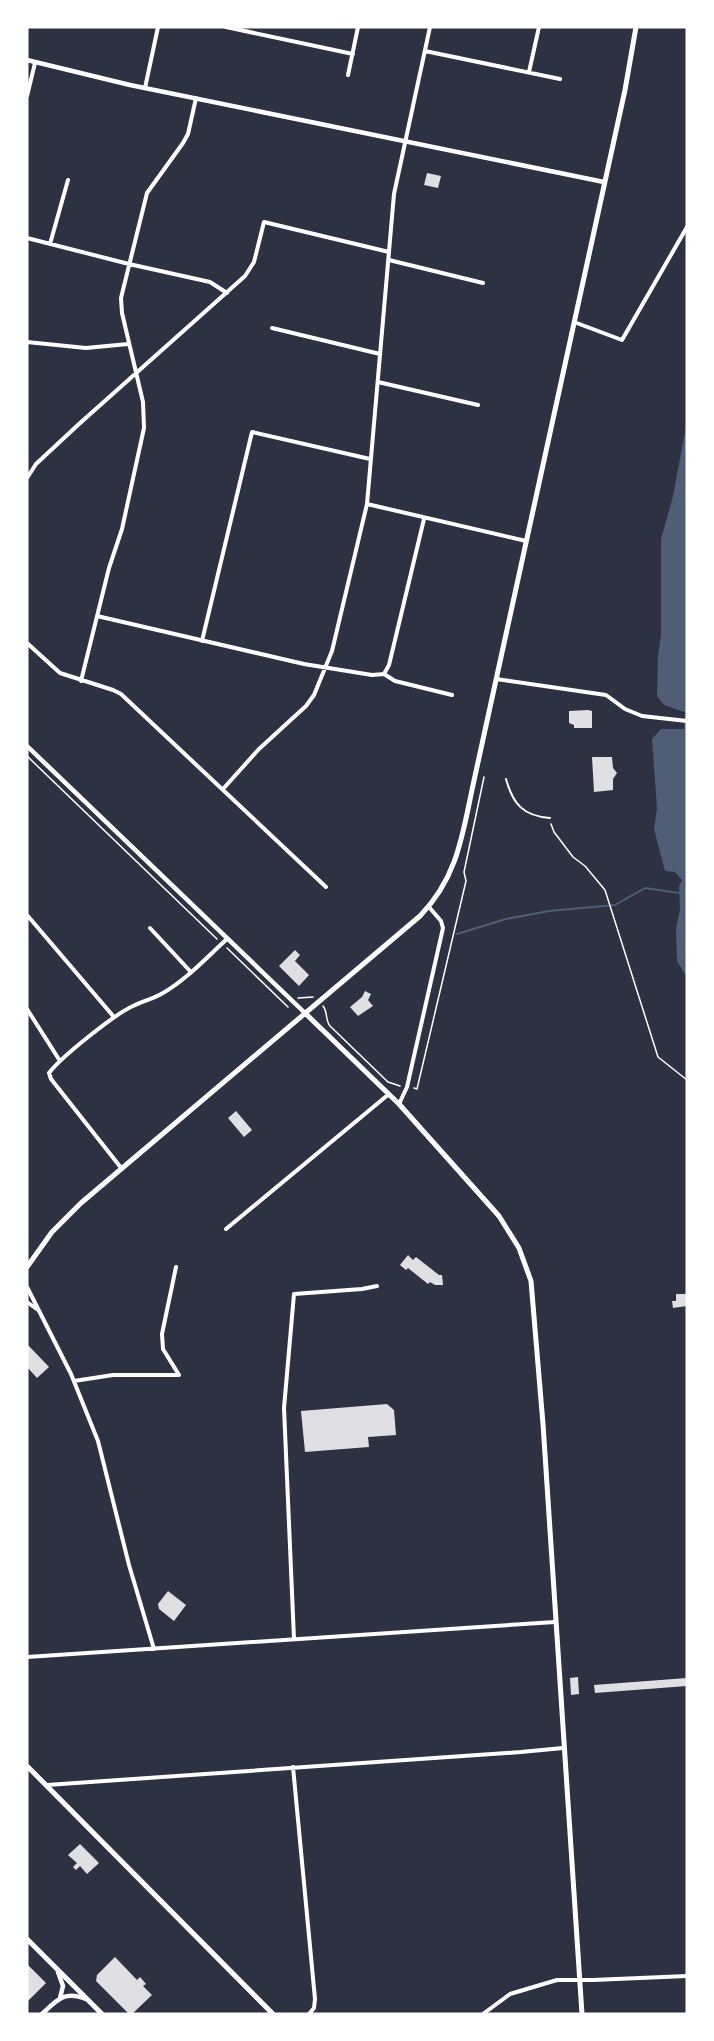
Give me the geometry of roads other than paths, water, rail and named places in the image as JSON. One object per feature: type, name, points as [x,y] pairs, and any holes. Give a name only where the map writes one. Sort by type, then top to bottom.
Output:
[{"type":"main road","points":[[27,1268],[40,1247],[66,1217],[429,907],[442,889],[454,865],[625,90],[636,27]]},
{"type":"main road","points":[[306,1014],[399,1104],[499,1216],[519,1248],[531,1281],[582,2014]]},
{"type":"main road","points":[[27,1766],[273,2014]]},
{"type":"main road","points":[[27,1939],[102,2014]]},
{"type":"street","points":[[145,88],[158,27]]},
{"type":"street","points":[[226,27],[353,54]]},
{"type":"street","points":[[348,75],[358,27]]},
{"type":"street","points":[[223,789],[259,749],[309,702],[327,666],[367,504],[394,194],[430,27]]},
{"type":"street","points":[[529,72],[539,27]]},
{"type":"street","points":[[425,51],[560,79]]},
{"type":"street","points":[[27,60],[145,88],[604,182]]},
{"type":"street","points":[[27,96],[35,63]]},
{"type":"street","points":[[81,681],[109,568],[122,529],[142,442],[143,402],[128,344],[121,297],[147,194],[188,134],[196,98]]},
{"type":"street","points":[[50,244],[68,180]]},
{"type":"street","points":[[27,478],[40,460],[251,268],[264,222],[389,252]]},
{"type":"street","points":[[573,322],[622,340],[687,227]]},
{"type":"street","points":[[27,238],[210,282],[226,293]]},
{"type":"street","points":[[389,260],[483,283]]},
{"type":"street","points":[[272,328],[380,354]]},
{"type":"street","points":[[27,342],[86,348],[128,344]]},
{"type":"street","points":[[378,382],[478,405]]},
{"type":"street","points":[[202,641],[252,432],[370,459]]},
{"type":"street","points":[[367,504],[526,541]]},
{"type":"street","points":[[384,674],[389,665],[424,519]]},
{"type":"street","points":[[97,616],[304,664],[372,675],[384,674],[395,681],[452,694]]},
{"type":"street","points":[[27,643],[52,668],[69,677],[121,694],[326,887]]},
{"type":"street","points":[[496,679],[606,695],[625,709],[642,716],[687,721]]},
{"type":"street","points":[[27,746],[306,1014]]},
{"type":"street","points":[[399,1104],[407,1087],[442,928],[441,921],[429,907]]},
{"type":"street","points":[[27,915],[114,1017]]},
{"type":"street","points":[[150,928],[190,971]]},
{"type":"street","points":[[122,1169],[51,1080],[50,1073],[60,1061],[114,1017],[131,1006],[163,993],[227,939]]},
{"type":"street","points":[[27,1009],[60,1061]]},
{"type":"street","points":[[226,1229],[389,1095]]},
{"type":"street","points":[[74,1381],[113,1375],[179,1375],[163,1349],[162,1334],[176,1267]]},
{"type":"street","points":[[294,1639],[284,1408],[294,1294],[377,1286]]},
{"type":"street","points":[[27,1287],[74,1381],[98,1441],[129,1565],[154,1649]]},
{"type":"street","points":[[27,1302],[40,1313]]},
{"type":"street","points":[[27,1657],[555,1622]]},
{"type":"street","points":[[46,1785],[563,1748]]},
{"type":"street","points":[[293,1767],[315,1999],[314,2008],[309,2014]]},
{"type":"street","points":[[57,1969],[63,1986],[60,1998]]},
{"type":"street","points":[[483,2014],[510,1994],[557,1980],[687,1976]]},
{"type":"street","points":[[42,2014],[60,1998],[76,1995],[88,2001]]},
{"type":"lane","points":[[506,779],[513,799],[519,806],[528,813],[550,818]]},
{"type":"water","points":[[687,421],[687,713],[664,705],[657,696],[661,635],[661,539],[673,496]]},
{"type":"water","points":[[661,729],[687,729],[687,978],[677,961],[676,929],[680,909],[679,886],[682,880],[675,872],[665,871],[654,829],[657,808],[652,739]]},
{"type":"waterway","points":[[685,729],[686,710]]},
{"type":"waterway","points":[[457,934],[506,919],[549,911],[615,905],[645,888],[679,893]]}]
